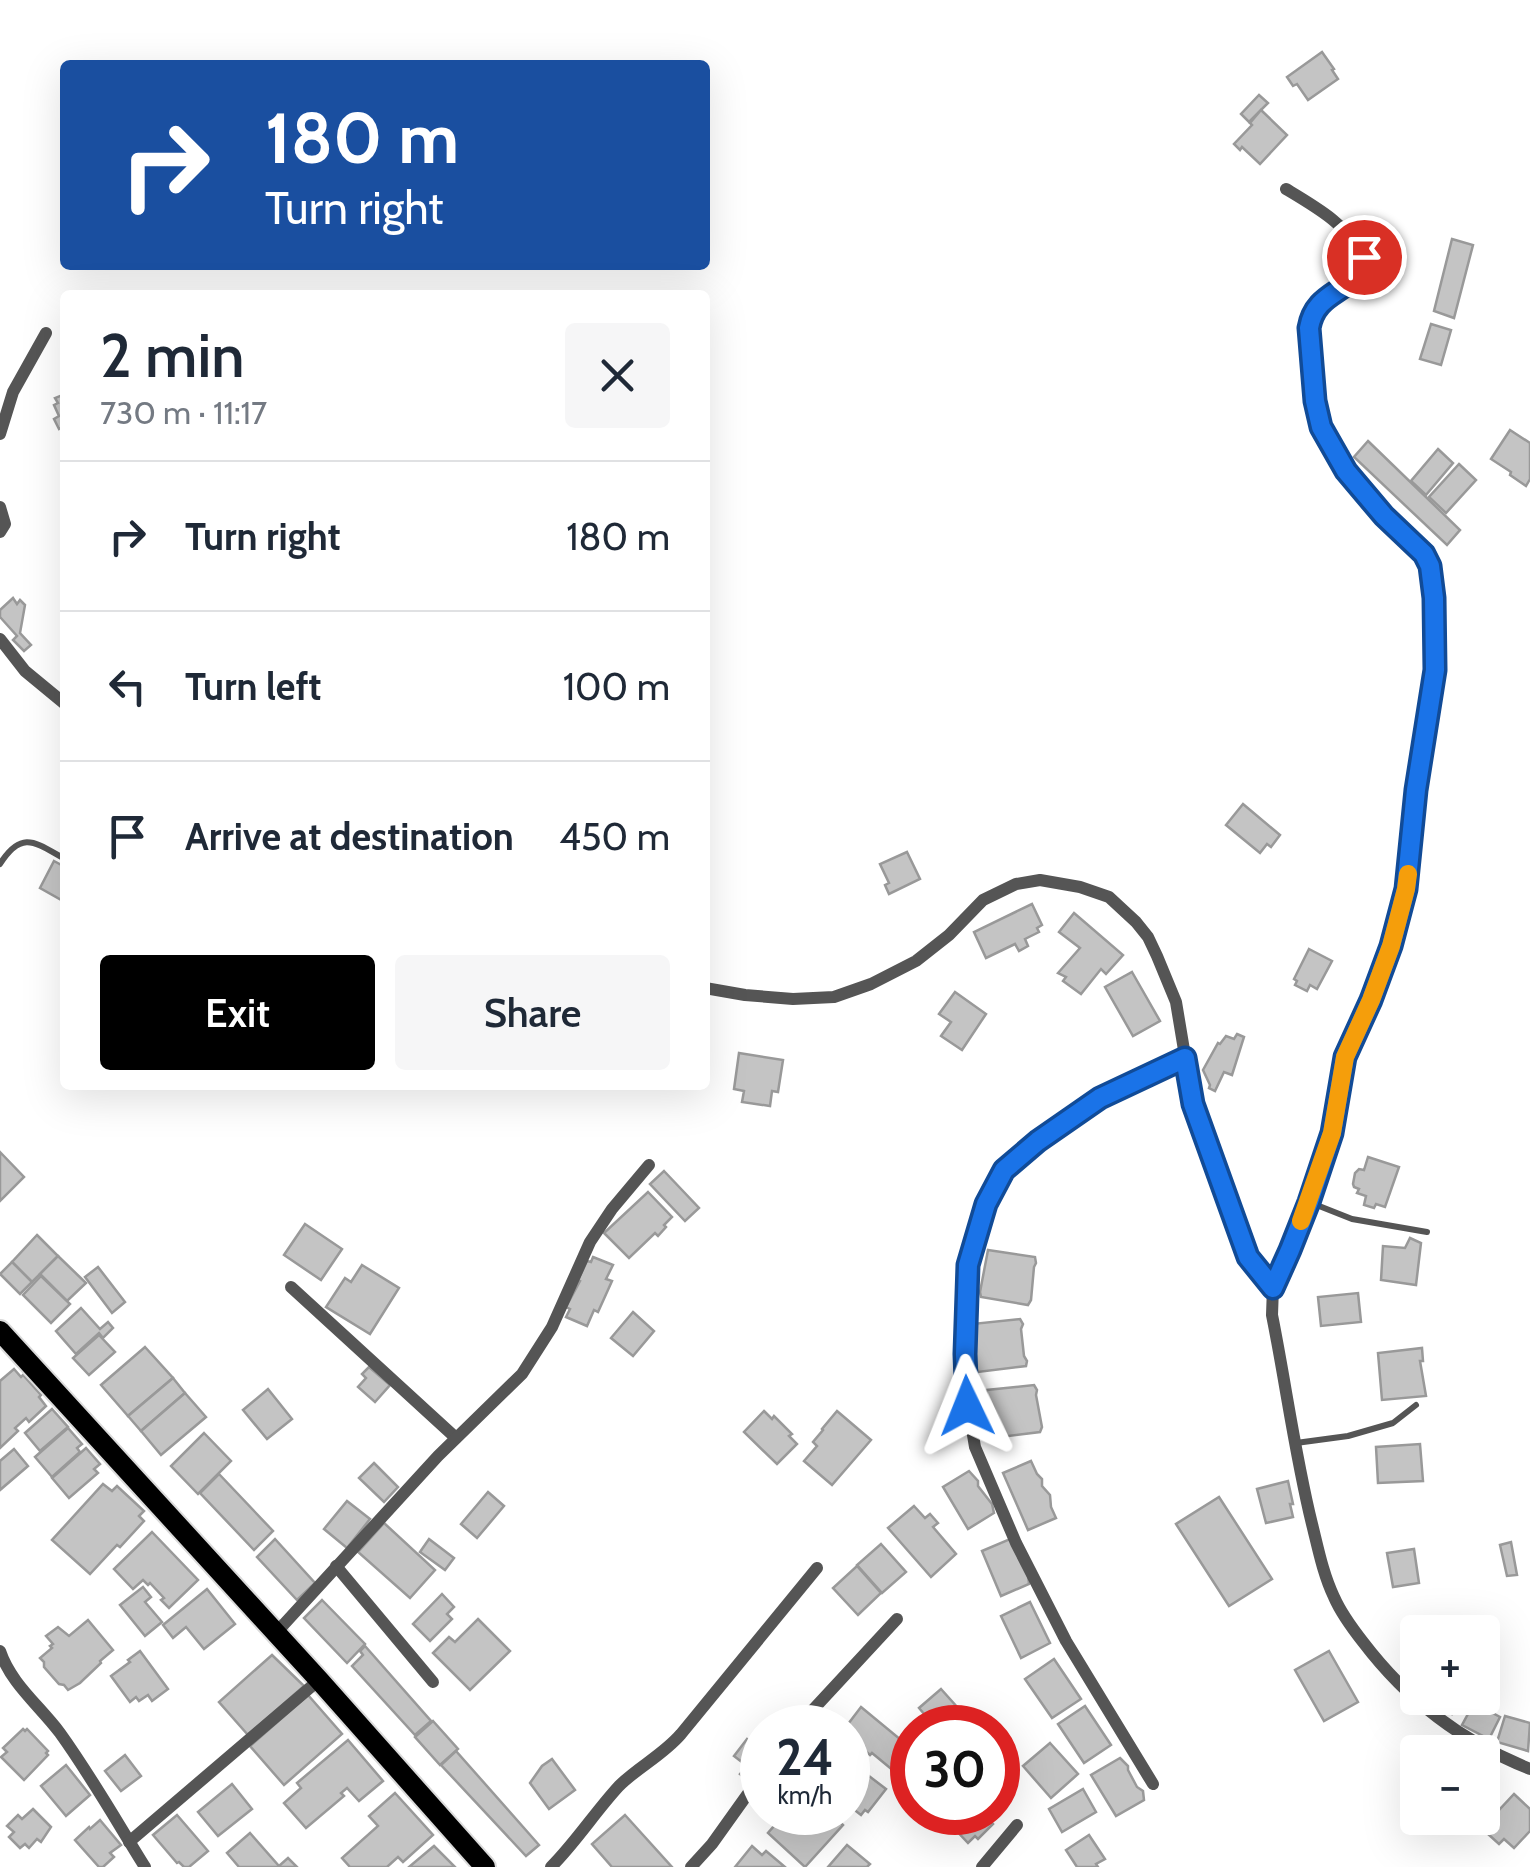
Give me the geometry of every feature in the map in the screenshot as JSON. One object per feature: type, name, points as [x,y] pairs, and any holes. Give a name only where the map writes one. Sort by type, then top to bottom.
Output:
[{"type":"main road","points":[[0,1330],[485,1867]]},
{"type":"street","points":[[1286,189],[1339,224],[1357,242],[1364,257],[1358,276],[1318,305],[1310,319],[1315,401],[1321,427],[1346,471],[1384,516],[1424,554],[1433,579],[1435,670],[1416,790],[1406,889],[1391,946],[1345,1057],[1332,1133],[1309,1202],[1273,1288],[1272,1315],[1302,1482],[1334,1598],[1391,1677],[1472,1742],[1530,1768]]},
{"type":"street","points":[[0,434],[13,392],[46,333]]},
{"type":"street","points":[[0,507],[5,524],[0,532]]},
{"type":"street","points":[[0,639],[25,670],[60,700]]},
{"type":"street","points":[[710,989],[793,999],[834,997],[916,961],[984,900],[1016,884],[1040,880],[1109,897],[1148,936],[1176,1002],[1193,1104],[1248,1257],[1273,1288]]},
{"type":"street","points":[[1153,1784],[1066,1641],[1016,1544],[975,1447],[965,1387],[966,1303],[968,1265],[986,1204],[1004,1170],[1100,1098],[1185,1058]]},
{"type":"street","points":[[275,1634],[528,1365],[552,1327],[590,1242],[649,1165]]},
{"type":"street","points":[[291,1287],[456,1438]]},
{"type":"street","points":[[336,1566],[433,1682]]},
{"type":"street","points":[[551,1867],[622,1784],[673,1744],[818,1568]]},
{"type":"street","points":[[817,1705],[897,1619]]},
{"type":"street","points":[[0,1651],[8,1670],[58,1730],[88,1774],[145,1867]]},
{"type":"street","points":[[129,1842],[320,1680]]},
{"type":"street","points":[[691,1867],[740,1805]]},
{"type":"street","points":[[982,1867],[1009,1835]]},
{"type":"lane","points":[[0,864],[21,841],[31,841],[60,857]]},
{"type":"lane","points":[[1309,1202],[1352,1218],[1427,1232]]},
{"type":"lane","points":[[1296,1443],[1348,1436],[1392,1422],[1416,1405]]},
{"type":"building","points":[[1322,52],[1338,79],[1308,100],[1287,77]]},
{"type":"building","points":[[1259,95],[1268,103],[1249,122],[1241,114]]},
{"type":"building","points":[[1261,110],[1287,135],[1260,164],[1234,144]]},
{"type":"building","points":[[1452,239],[1473,245],[1454,318],[1434,311]]},
{"type":"building","points":[[1431,324],[1451,330],[1441,365],[1420,359]]},
{"type":"building","points":[[60,396],[59,429],[54,419],[59,416],[55,398]]},
{"type":"building","points":[[1510,430],[1530,443],[1530,479],[1526,486],[1491,459]]},
{"type":"building","points":[[1368,441],[1460,530],[1447,545],[1354,457]]},
{"type":"building","points":[[1438,449],[1453,463],[1426,495],[1411,481]]},
{"type":"building","points":[[1459,464],[1476,480],[1446,513],[1429,497]]},
{"type":"building","points":[[13,598],[17,604],[20,600],[25,605],[20,633],[31,645],[24,651],[0,617],[0,610]]},
{"type":"building","points":[[1243,804],[1280,835],[1260,853],[1226,825]]},
{"type":"building","points":[[907,852],[920,879],[889,894],[885,885],[889,883],[880,864]]},
{"type":"building","points":[[54,861],[60,864],[60,899],[40,888]]},
{"type":"building","points":[[1032,904],[1042,925],[1037,928],[1039,932],[1025,939],[1028,946],[1019,951],[1015,944],[986,958],[974,932]]},
{"type":"building","points":[[1074,913],[1123,955],[1106,974],[1101,969],[1081,994],[1058,973],[1080,948],[1059,932]]},
{"type":"building","points":[[1309,949],[1332,961],[1317,989],[1310,985],[1307,991],[1295,985],[1294,979]]},
{"type":"building","points":[[1132,972],[1160,1021],[1133,1036],[1105,987]]},
{"type":"building","points":[[955,992],[986,1014],[962,1050],[941,1036],[951,1022],[939,1014]]},
{"type":"building","points":[[1237,1034],[1244,1037],[1232,1075],[1224,1072],[1215,1091],[1209,1088],[1203,1070],[1218,1043],[1226,1036],[1234,1039]]},
{"type":"building","points":[[739,1053],[783,1060],[778,1092],[772,1091],[770,1106],[742,1102],[744,1091],[734,1089]]},
{"type":"building","points":[[0,1152],[24,1177],[0,1201]]},
{"type":"building","points":[[1368,1157],[1399,1167],[1385,1207],[1364,1205],[1366,1196],[1354,1187],[1355,1173],[1364,1170]]},
{"type":"building","points":[[664,1171],[699,1208],[685,1221],[650,1184]]},
{"type":"building","points":[[648,1192],[672,1217],[658,1236],[655,1233],[629,1258],[604,1233]]},
{"type":"building","points":[[305,1224],[342,1249],[321,1280],[284,1255]]},
{"type":"building","points":[[37,1235],[58,1256],[32,1282],[12,1262]]},
{"type":"building","points":[[1410,1238],[1421,1243],[1416,1285],[1381,1280],[1383,1246],[1405,1248]]},
{"type":"building","points":[[988,1250],[1035,1257],[1028,1305],[981,1297]]},
{"type":"building","points":[[58,1256],[86,1283],[67,1301],[40,1274]]},
{"type":"building","points":[[593,1257],[613,1265],[606,1279],[612,1281],[587,1326],[566,1317],[570,1309],[566,1307],[587,1261],[591,1262]]},
{"type":"building","points":[[12,1262],[32,1282],[20,1294],[0,1274]]},
{"type":"building","points":[[362,1265],[399,1288],[370,1334],[326,1307],[345,1278],[351,1282]]},
{"type":"building","points":[[98,1267],[125,1302],[112,1313],[85,1277]]},
{"type":"building","points":[[41,1276],[70,1304],[51,1323],[23,1295]]},
{"type":"building","points":[[1358,1293],[1361,1322],[1321,1326],[1318,1297]]},
{"type":"building","points":[[81,1308],[100,1329],[108,1322],[113,1328],[103,1338],[99,1333],[76,1354],[56,1331]]},
{"type":"building","points":[[633,1312],[654,1331],[633,1356],[611,1338]]},
{"type":"building","points":[[1020,1319],[1026,1366],[978,1372],[972,1324]]},
{"type":"building","points":[[99,1335],[115,1352],[89,1375],[73,1358]]},
{"type":"building","points":[[145,1347],[173,1378],[128,1416],[101,1385]]},
{"type":"building","points":[[1422,1348],[1420,1361],[1426,1396],[1382,1400],[1378,1353]]},
{"type":"building","points":[[369,1367],[390,1385],[375,1402],[358,1387]]},
{"type":"building","points":[[14,1369],[41,1395],[46,1406],[29,1422],[26,1418],[15,1428],[18,1431],[0,1448],[0,1381]]},
{"type":"building","points":[[173,1378],[185,1393],[141,1431],[128,1416]]},
{"type":"building","points":[[1034,1385],[1040,1432],[993,1438],[987,1390]]},
{"type":"building","points":[[268,1389],[292,1419],[267,1439],[243,1410]]},
{"type":"building","points":[[185,1393],[206,1417],[161,1455],[141,1431]]},
{"type":"building","points":[[52,1409],[68,1427],[40,1451],[25,1433]]},
{"type":"building","points":[[764,1411],[792,1434],[789,1436],[797,1444],[777,1464],[744,1432]]},
{"type":"building","points":[[837,1411],[871,1440],[832,1485],[804,1461]]},
{"type":"building","points":[[68,1428],[82,1444],[77,1448],[80,1452],[52,1477],[35,1457]]},
{"type":"building","points":[[204,1433],[231,1461],[198,1494],[171,1466]]},
{"type":"building","points":[[1420,1444],[1423,1481],[1378,1483],[1376,1447]]},
{"type":"building","points":[[86,1448],[100,1464],[94,1469],[98,1473],[69,1498],[52,1478]]},
{"type":"building","points":[[14,1449],[28,1466],[0,1490],[0,1461]]},
{"type":"building","points":[[1031,1461],[1050,1495],[1056,1518],[1028,1530],[1003,1473]]},
{"type":"building","points":[[374,1463],[398,1487],[384,1502],[359,1478]]},
{"type":"building","points":[[969,1471],[994,1513],[968,1529],[943,1487]]},
{"type":"building","points":[[219,1474],[273,1531],[254,1550],[200,1493]]},
{"type":"building","points":[[1288,1481],[1293,1517],[1266,1523],[1257,1489]]},
{"type":"building","points":[[103,1484],[112,1491],[117,1486],[144,1511],[139,1516],[144,1521],[90,1574],[52,1540]]},
{"type":"building","points":[[488,1492],[504,1506],[477,1538],[461,1524]]},
{"type":"building","points":[[1219,1497],[1272,1579],[1229,1606],[1176,1524]]},
{"type":"building","points":[[347,1501],[370,1519],[347,1548],[324,1529]]},
{"type":"building","points":[[914,1506],[925,1518],[930,1514],[938,1523],[933,1527],[956,1554],[931,1577],[888,1528]]},
{"type":"building","points":[[384,1523],[435,1570],[410,1598],[358,1552]]},
{"type":"building","points":[[152,1532],[198,1580],[169,1608],[150,1583],[143,1580],[133,1589],[114,1569]]},
{"type":"building","points":[[275,1539],[315,1583],[297,1600],[257,1557]]},
{"type":"building","points":[[429,1539],[454,1558],[445,1570],[420,1552]]},
{"type":"building","points":[[1010,1539],[1029,1584],[1001,1596],[982,1551]]},
{"type":"building","points":[[1511,1542],[1517,1575],[1507,1576],[1500,1545]]},
{"type":"building","points":[[881,1544],[906,1572],[882,1593],[857,1565]]},
{"type":"building","points":[[1414,1549],[1419,1583],[1393,1587],[1387,1553]]},
{"type":"building","points":[[857,1566],[881,1593],[858,1615],[833,1588]]},
{"type":"building","points":[[143,1587],[151,1597],[145,1602],[162,1622],[145,1636],[120,1605]]},
{"type":"building","points":[[207,1589],[235,1624],[204,1649],[186,1627],[173,1638],[163,1625]]},
{"type":"building","points":[[442,1594],[454,1607],[447,1614],[452,1619],[430,1641],[413,1624]]},
{"type":"building","points":[[322,1600],[365,1644],[347,1663],[304,1618]]},
{"type":"building","points":[[1030,1602],[1050,1643],[1021,1658],[1001,1616]]},
{"type":"building","points":[[478,1619],[510,1651],[470,1690],[433,1653],[449,1637],[455,1642]]},
{"type":"building","points":[[88,1620],[113,1650],[68,1690],[40,1658],[52,1648],[46,1636],[58,1627],[69,1636]]},
{"type":"building","points":[[365,1646],[431,1721],[415,1735],[352,1666],[363,1655],[360,1651]]},
{"type":"building","points":[[140,1651],[168,1689],[152,1701],[148,1695],[130,1702],[111,1676]]},
{"type":"building","points":[[1329,1651],[1358,1702],[1324,1721],[1295,1670]]},
{"type":"building","points":[[272,1655],[304,1686],[248,1735],[219,1702]]},
{"type":"building","points":[[1054,1659],[1081,1699],[1052,1718],[1025,1679]]},
{"type":"building","points":[[941,1689],[955,1705],[922,1705]]},
{"type":"building","points":[[308,1695],[342,1734],[284,1785],[250,1746]]},
{"type":"building","points":[[1085,1706],[1111,1745],[1084,1763],[1058,1724]]},
{"type":"building","points":[[870,1714],[890,1731],[890,1768],[872,1753]]},
{"type":"building","points":[[1467,1715],[1500,1717],[1491,1735],[1481,1735],[1462,1725]]},
{"type":"building","points":[[1505,1716],[1530,1723],[1528,1751],[1500,1743]]},
{"type":"building","points":[[433,1721],[458,1749],[440,1765],[415,1737]]},
{"type":"building","points":[[23,1729],[48,1751],[24,1780],[1,1757],[7,1752],[3,1748]]},
{"type":"building","points":[[348,1740],[383,1781],[359,1801],[347,1788],[341,1793],[344,1796],[306,1828],[284,1803],[301,1788],[297,1783]]},
{"type":"building","points":[[1050,1743],[1078,1774],[1051,1798],[1023,1766]]},
{"type":"building","points":[[456,1751],[539,1845],[526,1856],[441,1765]]},
{"type":"building","points":[[125,1755],[141,1776],[121,1791],[105,1771]]},
{"type":"building","points":[[1120,1758],[1143,1791],[1144,1800],[1116,1816],[1091,1775]]},
{"type":"building","points":[[552,1759],[575,1790],[549,1809],[530,1783]]},
{"type":"building","points":[[66,1765],[90,1795],[66,1816],[41,1786]]},
{"type":"building","points":[[870,1777],[886,1789],[870,1809]]},
{"type":"building","points":[[232,1784],[252,1809],[218,1836],[198,1812]]},
{"type":"building","points":[[1083,1789],[1096,1812],[1062,1832],[1049,1809]]},
{"type":"building","points":[[395,1793],[433,1835],[403,1862],[398,1857],[387,1867],[350,1867],[342,1858],[378,1826],[369,1816]]},
{"type":"building","points":[[1514,1794],[1530,1809],[1530,1831],[1514,1848],[1504,1839],[1499,1844],[1489,1835],[1500,1835],[1500,1809]]},
{"type":"building","points":[[33,1809],[51,1827],[41,1842],[37,1839],[29,1848],[25,1844],[20,1848],[9,1837],[14,1832],[7,1826],[18,1815],[22,1819]]},
{"type":"building","points":[[177,1815],[208,1851],[189,1867],[177,1863],[153,1835]]},
{"type":"building","points":[[625,1815],[672,1867],[612,1867],[592,1844]]},
{"type":"building","points":[[100,1820],[121,1845],[110,1853],[114,1857],[103,1867],[75,1840]]},
{"type":"building","points":[[250,1833],[279,1866],[288,1858],[297,1867],[239,1867],[227,1853]]},
{"type":"building","points":[[770,1835],[834,1835],[805,1867]]},
{"type":"building","points":[[960,1835],[982,1835],[978,1839],[975,1836],[968,1843]]},
{"type":"building","points":[[1089,1835],[1105,1859],[1096,1864],[1098,1867],[1077,1867],[1066,1850]]},
{"type":"building","points":[[847,1845],[870,1864],[828,1867]]},
{"type":"building","points":[[434,1846],[455,1867],[409,1867]]},
{"type":"building","points":[[752,1846],[762,1855],[766,1851],[785,1867],[735,1867]]},
{"type":"slow traffic","points":[[1301,1221],[1332,1133],[1345,1057],[1391,946],[1408,874]]},
{"type":"route","points":[[967,1406],[968,1265],[986,1204],[1004,1170],[1100,1098],[1185,1058],[1193,1104],[1248,1257],[1273,1288],[1309,1202],[1332,1133],[1345,1057],[1391,946],[1406,889],[1416,790],[1435,670],[1430,566],[1424,554],[1384,516],[1346,471],[1321,427],[1315,401],[1310,319],[1325,298],[1358,276],[1364,257]]}]
